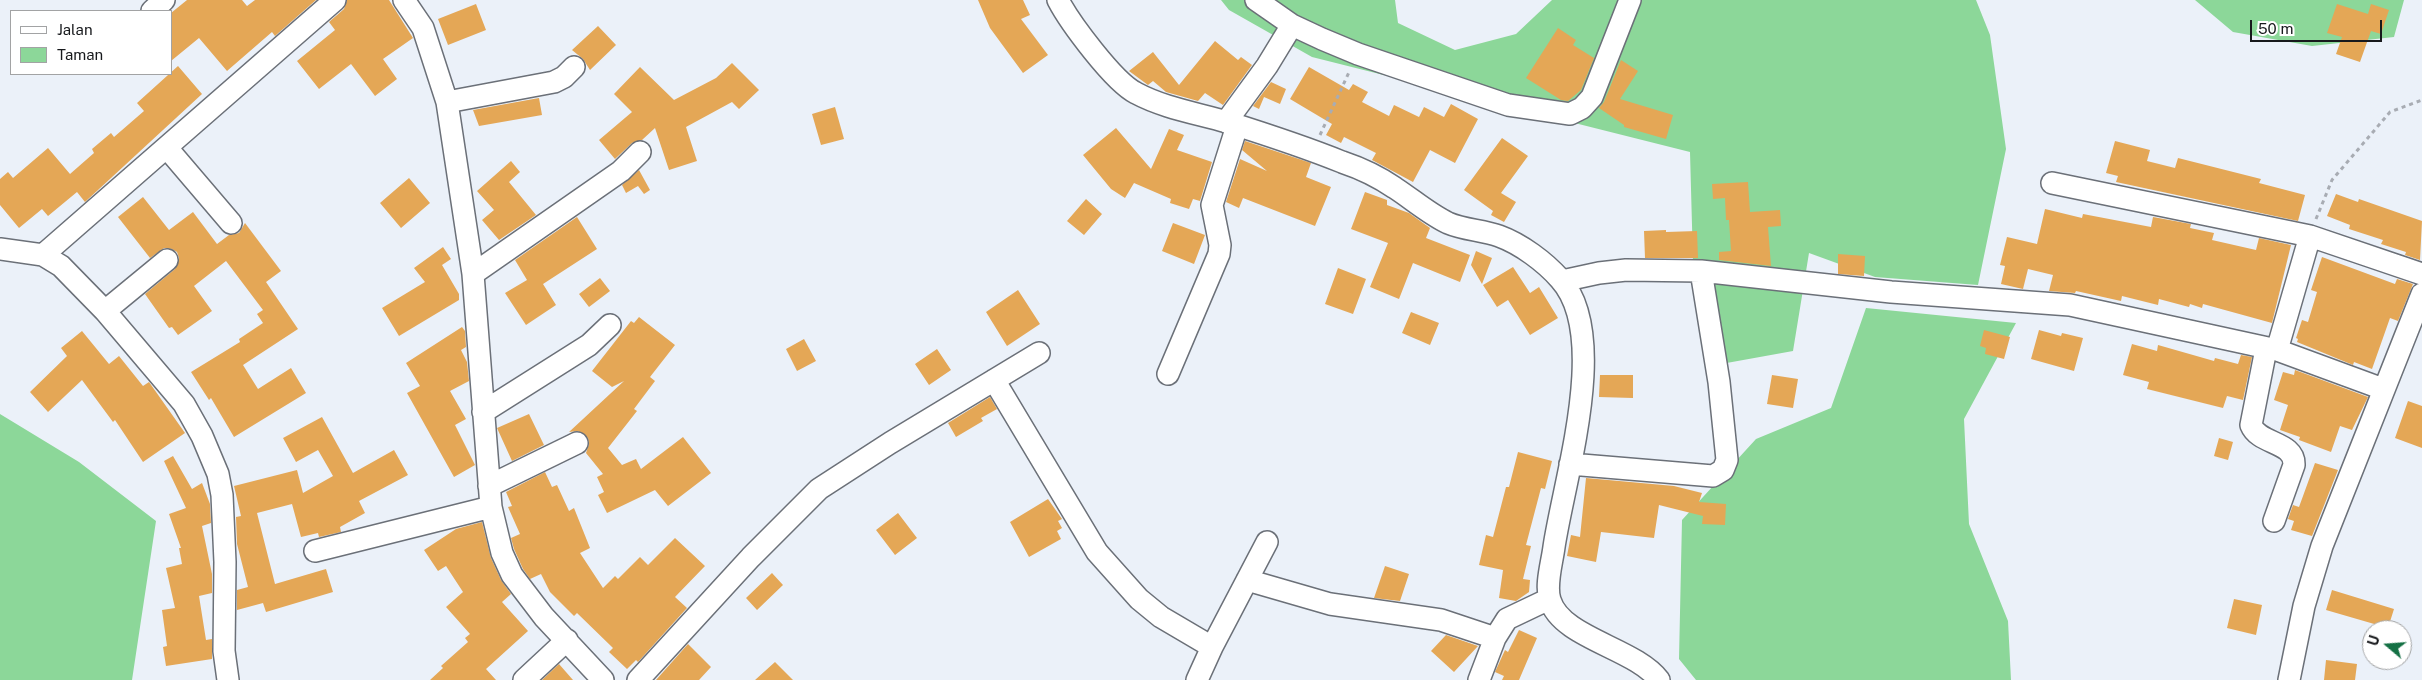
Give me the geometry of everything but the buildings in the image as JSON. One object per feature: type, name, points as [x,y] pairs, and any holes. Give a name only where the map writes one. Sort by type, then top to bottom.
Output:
[{"type":"street","points":[[153,10],[164,0]]},
{"type":"street","points":[[43,255],[335,0]]},
{"type":"street","points":[[404,0],[423,28],[448,102],[473,274],[491,507],[502,553],[512,575],[544,618],[603,680]]},
{"type":"street","points":[[1058,0],[1109,71],[1123,85],[1135,93],[1172,108],[1232,124],[1355,167],[1391,185],[1449,223],[1499,236],[1532,256],[1562,281],[1578,317],[1585,368],[1580,412],[1549,581],[1549,599],[1555,610],[1569,624],[1629,656],[1648,668],[1659,680]]},
{"type":"street","points":[[1256,0],[1292,25],[1358,54],[1508,104],[1570,114],[1582,108],[1592,97],[1630,0]]},
{"type":"street","points":[[1168,374],[1220,254],[1212,205],[1232,124],[1292,25]]},
{"type":"street","points":[[448,102],[554,82],[564,77],[574,67]]},
{"type":"street","points":[[167,148],[231,223]]},
{"type":"street","points":[[473,274],[621,171],[640,152]]},
{"type":"street","points":[[2052,183],[2310,236],[2422,274]]},
{"type":"street","points":[[2274,521],[2294,465],[2294,458],[2288,450],[2257,436],[2251,425],[2272,350],[2310,236]]},
{"type":"street","points":[[2,252],[43,255],[61,266],[105,311],[184,404],[202,436],[218,474],[222,495],[225,562],[224,651],[228,680]]},
{"type":"street","points":[[105,311],[168,260]]},
{"type":"street","points":[[1562,281],[1598,273],[1626,270],[1701,271],[1891,292],[2070,305],[2272,350],[2383,389]]},
{"type":"street","points":[[1570,464],[1713,476],[1723,470],[1727,460],[1722,410],[1701,271]]},
{"type":"street","points":[[2289,680],[2304,606],[2322,546],[2422,294]]},
{"type":"street","points":[[483,412],[589,345],[610,325]]},
{"type":"street","points":[[638,680],[751,556],[819,489],[1039,354]]},
{"type":"street","points":[[994,380],[1097,552],[1139,599],[1161,617],[1212,646]]},
{"type":"street","points":[[489,486],[577,442]]},
{"type":"street","points":[[315,551],[491,507]]},
{"type":"street","points":[[1196,680],[1267,542]]},
{"type":"street","points":[[1248,580],[1330,604],[1441,620],[1495,638]]},
{"type":"street","points":[[1479,680],[1495,638],[1507,619],[1549,599]]},
{"type":"street","points":[[524,680],[567,640]]},
{"type":"path","points":[[1312,152],[1358,54]]},
{"type":"path","points":[[2310,236],[2332,180],[2390,112],[2422,100]]},
{"type":"green space","points":[[1221,0],[1395,0],[1398,23],[1455,50],[1516,34],[1552,0],[1976,0],[1990,35],[2006,149],[1978,285],[1875,277],[1809,253],[1793,351],[1710,366],[1693,262],[1690,152],[1312,57],[1229,10]]},
{"type":"green space","points":[[2195,0],[2404,0],[2394,37],[2312,46],[2233,32]]},
{"type":"green space","points":[[1866,308],[2016,323],[1964,419],[1969,524],[2008,621],[2011,680],[1696,680],[1679,659],[1682,520],[1756,439],[1831,408]]},
{"type":"green space","points":[[0,414],[79,462],[156,521],[132,680],[0,680]]}]
